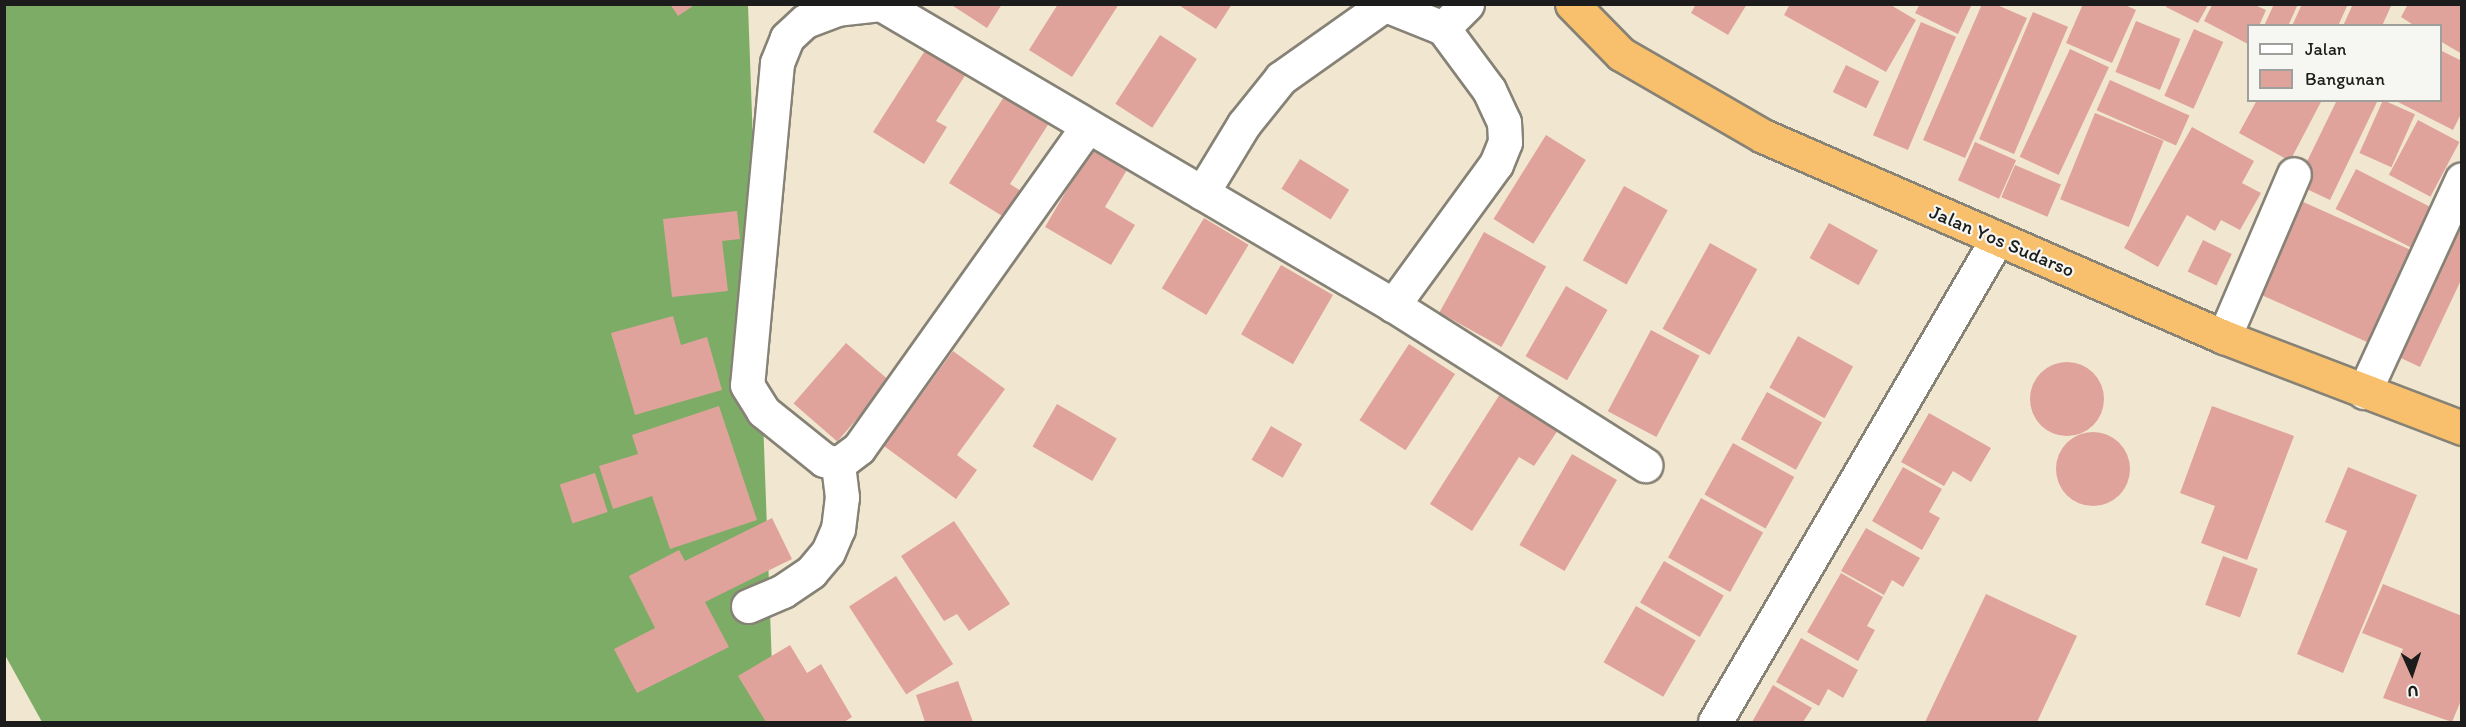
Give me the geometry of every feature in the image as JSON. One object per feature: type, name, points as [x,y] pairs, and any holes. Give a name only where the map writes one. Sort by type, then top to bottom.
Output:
[{"type":"highway","name":"Jalan Yos Sudarso","points":[[1572,4],[1621,54],[1763,136],[2224,337],[2462,428]]},
{"type":"street","points":[[838,464],[824,460],[763,411],[747,386],[747,361],[777,63],[787,38],[806,21],[837,9],[880,4],[1393,305],[1644,465]]},
{"type":"street","points":[[1443,28],[1467,4]]},
{"type":"street","points":[[1202,193],[1244,124],[1281,78],[1383,5],[1443,28],[1489,90],[1504,122],[1505,142],[1496,164],[1393,305]]},
{"type":"street","points":[[838,464],[860,448],[880,421],[1088,126]]},
{"type":"street","points":[[2224,337],[2294,174]]},
{"type":"street","points":[[2364,392],[2462,179]]},
{"type":"street","points":[[1714,723],[1997,239]]},
{"type":"street","points":[[748,606],[802,578],[828,552],[838,529],[842,497],[838,464]]},
{"type":"green space","points":[[4,5],[748,5],[774,722],[42,722],[5,655]]},
{"type":"building","points":[[670,4],[696,4],[678,16]]},
{"type":"building","points":[[950,4],[1002,4],[987,28]]},
{"type":"building","points":[[1058,4],[1119,4],[1072,77],[1029,50]]},
{"type":"building","points":[[1177,4],[1232,4],[1216,29]]},
{"type":"building","points":[[1696,4],[1747,4],[1728,35],[1691,13]]},
{"type":"building","points":[[1790,4],[1889,4],[1916,20],[1886,72],[1784,15]]},
{"type":"building","points":[[1920,4],[1972,4],[1958,34],[1915,13]]},
{"type":"building","points":[[1982,4],[1995,4],[2027,18],[1965,158],[1923,140]]},
{"type":"building","points":[[2083,4],[2123,4],[2136,10],[2112,63],[2066,43]]},
{"type":"building","points":[[2274,4],[2298,4],[2289,24],[2265,24]]},
{"type":"building","points":[[2302,4],[2348,4],[2339,24],[2293,24]]},
{"type":"building","points":[[2353,4],[2388,4],[2391,6],[2383,24],[2344,24]]},
{"type":"building","points":[[2408,4],[2462,4],[2462,54],[2442,42],[2442,24],[2412,24],[2401,17]]},
{"type":"building","points":[[2167,5],[2208,5],[2198,23],[2166,7]]},
{"type":"building","points":[[2212,5],[2255,5],[2266,10],[2260,24],[2247,24],[2247,43],[2204,21]]},
{"type":"building","points":[[2033,12],[2068,27],[2014,154],[1979,139]]},
{"type":"building","points":[[2136,21],[2181,39],[2160,90],[2115,72]]},
{"type":"building","points":[[1921,22],[1956,37],[1908,150],[1873,135]]},
{"type":"building","points":[[2194,29],[2223,42],[2194,109],[2164,96]]},
{"type":"building","points":[[1160,35],[1197,59],[1152,128],[1115,104]]},
{"type":"building","points":[[926,49],[966,74],[936,121],[947,127],[924,164],[873,132]]},
{"type":"building","points":[[2070,49],[2109,67],[2059,175],[2020,157]]},
{"type":"building","points":[[2442,51],[2462,61],[2462,112],[2453,130],[2398,102],[2442,102]]},
{"type":"building","points":[[1846,65],[1879,81],[1866,108],[1833,92]]},
{"type":"building","points":[[2110,80],[2189,115],[2176,146],[2097,110]]},
{"type":"building","points":[[1007,92],[1051,120],[1010,184],[1024,193],[1007,219],[949,183]]},
{"type":"building","points":[[2256,102],[2321,102],[2290,161],[2239,133]]},
{"type":"building","points":[[2336,102],[2377,102],[2330,200],[2296,184]]},
{"type":"building","points":[[2382,102],[2387,102],[2415,114],[2391,167],[2359,153]]},
{"type":"building","points":[[2095,113],[2164,141],[2129,227],[2060,199]]},
{"type":"building","points":[[2418,120],[2459,142],[2430,197],[2389,175]]},
{"type":"building","points":[[2192,127],[2254,161],[2242,183],[2261,193],[2240,230],[2221,220],[2215,231],[2187,215],[2158,267],[2124,248]]},
{"type":"building","points":[[1546,135],[1586,160],[1533,244],[1494,219]]},
{"type":"building","points":[[1975,142],[2016,160],[1999,199],[1958,180]]},
{"type":"building","points":[[1092,147],[1128,168],[1105,207],[1135,225],[1111,265],[1045,227]]},
{"type":"building","points":[[1300,159],[1349,190],[1331,219],[1281,189]]},
{"type":"building","points":[[2015,165],[2061,185],[2047,217],[2001,197]]},
{"type":"building","points":[[2356,169],[2435,209],[2415,250],[2336,209]]},
{"type":"building","points":[[1624,186],[1668,210],[1627,285],[1583,260]]},
{"type":"building","points":[[2292,197],[2423,255],[2381,348],[2251,290]]},
{"type":"building","points":[[737,211],[740,239],[722,241],[728,291],[672,297],[663,219]]},
{"type":"building","points":[[1204,218],[1249,245],[1206,315],[1162,288]]},
{"type":"building","points":[[2448,221],[2462,227],[2462,278],[2420,367],[2388,352]]},
{"type":"building","points":[[1829,223],[1878,250],[1859,285],[1810,258]]},
{"type":"building","points":[[1484,232],[1546,266],[1501,347],[1439,312]]},
{"type":"building","points":[[2203,240],[2232,254],[2216,285],[2188,271]]},
{"type":"building","points":[[1710,243],[1757,269],[1710,355],[1662,329]]},
{"type":"building","points":[[1281,265],[1333,295],[1293,364],[1241,334]]},
{"type":"building","points":[[1566,286],[1608,310],[1567,380],[1526,356]]},
{"type":"building","points":[[673,316],[681,345],[707,337],[722,390],[635,415],[611,333]]},
{"type":"building","points":[[1651,330],[1700,356],[1656,437],[1608,411]]},
{"type":"building","points":[[1798,336],[1853,367],[1824,418],[1769,388]]},
{"type":"building","points":[[846,343],[890,381],[837,441],[794,403]]},
{"type":"building","points":[[1409,344],[1455,374],[1406,450],[1359,420]]},
{"type":"building","points":[[953,351],[1005,389],[957,455],[977,470],[956,499],[884,446]]},
{"type":"building","points":[[2067,362],[2081,365],[2093,373],[2101,385],[2104,399],[2101,413],[2093,425],[2081,433],[2067,436],[2053,433],[2041,425],[2033,413],[2030,399],[2033,385],[2041,373],[2053,365]]},
{"type":"building","points":[[1767,392],[1822,423],[1796,470],[1741,439]]},
{"type":"building","points":[[1500,394],[1558,430],[1534,466],[1519,457],[1472,531],[1430,504]]},
{"type":"building","points":[[1057,404],[1117,438],[1092,481],[1032,446]]},
{"type":"building","points":[[719,406],[757,520],[670,549],[652,496],[613,509],[599,466],[638,454],[632,435]]},
{"type":"building","points":[[2212,406],[2294,436],[2247,560],[2201,543],[2215,506],[2180,493]]},
{"type":"building","points":[[1929,413],[1991,448],[1971,482],[1953,471],[1944,486],[1901,462]]},
{"type":"building","points":[[1271,426],[1302,444],[1283,478],[1252,460]]},
{"type":"building","points":[[2093,432],[2107,435],[2119,443],[2127,455],[2130,469],[2127,483],[2119,495],[2107,503],[2093,506],[2079,503],[2067,495],[2059,483],[2056,469],[2059,455],[2067,443],[2079,435]]},
{"type":"building","points":[[1733,443],[1794,477],[1766,529],[1704,495]]},
{"type":"building","points":[[1572,454],[1617,480],[1565,571],[1520,545]]},
{"type":"building","points":[[1903,467],[1942,489],[1929,512],[1940,518],[1922,550],[1872,521]]},
{"type":"building","points":[[2348,467],[2417,495],[2343,673],[2297,654],[2347,531],[2325,522]]},
{"type":"building","points":[[595,473],[608,512],[572,523],[560,484]]},
{"type":"building","points":[[1701,498],[1763,532],[1730,592],[1668,557]]},
{"type":"building","points":[[772,518],[792,559],[705,602],[729,647],[637,693],[614,649],[655,628],[629,576],[679,550],[685,561]]},
{"type":"building","points":[[954,521],[1010,604],[969,631],[957,614],[944,621],[901,556]]},
{"type":"building","points":[[1866,528],[1920,558],[1903,587],[1892,580],[1884,595],[1841,571]]},
{"type":"building","points":[[2223,556],[2258,569],[2240,618],[2205,605]]},
{"type":"building","points":[[1664,561],[1724,596],[1700,637],[1640,603]]},
{"type":"building","points":[[1841,573],[1883,597],[1867,626],[1875,630],[1858,661],[1807,632]]},
{"type":"building","points":[[896,576],[953,664],[906,695],[849,606]]},
{"type":"building","points":[[2383,584],[2462,616],[2462,698],[2452,722],[2383,698],[2403,649],[2362,633]]},
{"type":"building","points":[[1986,594],[2077,636],[2037,722],[1925,722]]},
{"type":"building","points":[[1636,606],[1696,640],[1663,697],[1604,662]]},
{"type":"building","points":[[1801,638],[1858,670],[1843,698],[1828,689],[1819,706],[1776,682]]},
{"type":"building","points":[[790,645],[807,673],[821,664],[852,717],[844,722],[766,722],[738,676]]},
{"type":"building","points":[[958,681],[973,722],[925,722],[916,695]]},
{"type":"building","points":[[1773,685],[1812,708],[1803,722],[1752,722]]}]
